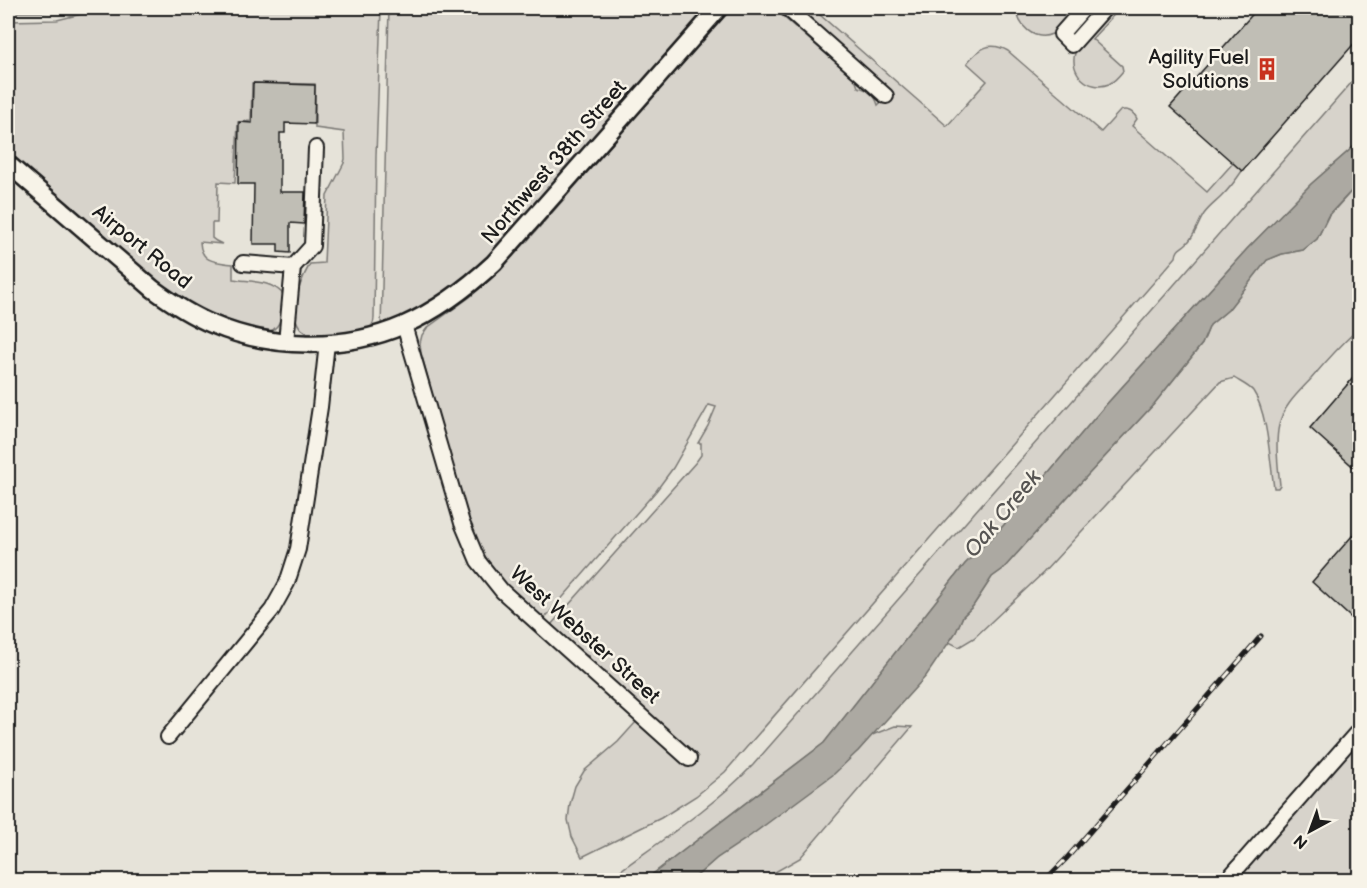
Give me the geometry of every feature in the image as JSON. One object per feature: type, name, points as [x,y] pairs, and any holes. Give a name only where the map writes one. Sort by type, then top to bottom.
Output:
[{"type":"main road","name":"Northwest 38th Street","points":[[404,325],[457,295],[494,263],[719,8]]},
{"type":"main road","name":"Airport Road","points":[[8,164],[153,289],[177,307],[228,330],[249,337],[286,342],[327,342],[373,336],[404,325]]},
{"type":"street","points":[[787,8],[886,96]]},
{"type":"street","points":[[1084,8],[1061,34],[1072,45],[1105,8]]},
{"type":"street","points":[[286,342],[293,267],[312,246],[316,148]]},
{"type":"street","points":[[243,263],[293,267]]},
{"type":"street","name":"West Webster Street","points":[[404,325],[462,523],[478,561],[502,591],[689,759]]},
{"type":"street","points":[[168,738],[272,610],[287,583],[298,549],[320,407],[327,342]]},
{"type":"street","points":[[1227,880],[1359,729]]},
{"type":"shaded area","points":[[8,8],[1359,8],[1359,880],[8,880]]},
{"type":"shaded area","points":[[8,8],[72,8],[43,12],[8,12]]},
{"type":"shaded area","points":[[106,8],[381,8],[374,318],[369,329],[340,335],[314,335],[304,331],[295,315],[301,282],[310,264],[324,263],[327,196],[345,159],[344,132],[315,128],[315,84],[252,83],[251,121],[238,122],[235,183],[218,182],[217,223],[212,223],[212,238],[222,244],[200,242],[206,258],[215,262],[233,264],[233,279],[266,284],[283,294],[280,320],[275,329],[270,331],[255,334],[184,305],[8,158],[8,21],[57,20]]},
{"type":"shaded area","points":[[389,8],[711,8],[503,247],[430,307],[381,328]]},
{"type":"shaded area","points":[[731,8],[773,8],[855,79],[858,87],[871,93],[878,105],[889,94],[795,8],[812,8],[947,126],[987,81],[967,63],[980,50],[990,46],[1008,51],[1101,132],[1120,111],[1128,110],[1137,119],[1132,126],[1207,192],[1233,163],[1242,171],[1227,191],[1204,214],[1192,237],[1178,250],[1176,257],[725,772],[696,796],[661,818],[582,857],[572,837],[568,820],[575,786],[584,771],[618,742],[636,722],[689,767],[698,757],[608,677],[607,672],[602,671],[590,661],[589,656],[550,626],[696,462],[701,455],[701,443],[698,443],[716,407],[709,405],[673,468],[656,491],[543,620],[499,578],[474,539],[420,343],[427,328],[470,297],[494,276],[529,239]]},
{"type":"shaded area","points":[[1017,8],[1040,8],[1049,15],[1056,9],[1063,14],[1069,8],[1079,8],[1060,29],[1052,34],[1039,36],[1023,26]]},
{"type":"shaded area","points":[[1111,8],[1120,8],[1092,39],[1122,66],[1123,71],[1109,84],[1094,85],[1082,79],[1078,74],[1074,60],[1075,53]]},
{"type":"shaded area","points":[[1359,74],[1359,142],[1311,184],[1247,249],[1104,407],[1003,526],[965,564],[824,743],[645,880],[603,880],[613,876],[686,823],[753,765]]},
{"type":"shaded area","name":"Oak Creek","points":[[1359,142],[1359,178],[1355,187],[1328,216],[1317,239],[1303,250],[1267,260],[1228,310],[1210,325],[1202,344],[1154,404],[1003,569],[992,577],[973,606],[963,616],[956,632],[926,676],[858,751],[834,774],[717,858],[692,880],[645,880],[824,743],[965,564],[1003,526],[1104,407],[1247,249],[1311,184]]},
{"type":"shaded area","points":[[1359,178],[1359,328],[1297,394],[1284,412],[1277,439],[1280,485],[1278,488],[1274,488],[1270,452],[1258,400],[1253,391],[1234,378],[1220,382],[1043,573],[974,638],[959,647],[949,642],[963,616],[973,606],[992,577],[1003,569],[1154,404],[1202,344],[1210,325],[1228,310],[1267,260],[1303,250],[1317,239],[1328,217],[1355,187]]},
{"type":"shaded area","points":[[895,726],[912,727],[800,858],[761,880],[692,880],[717,858],[858,751],[872,735]]},
{"type":"shaded area","points":[[1359,729],[1359,880],[1227,880]]},
{"type":"building","name":"Agility Fuel Solutions","points":[[1258,8],[1359,8],[1359,38],[1242,171],[1170,107]]},
{"type":"building","points":[[253,83],[315,85],[314,124],[285,123],[285,133],[280,133],[280,192],[305,192],[304,224],[290,223],[290,253],[278,252],[278,244],[253,244],[254,184],[238,184],[239,122],[252,123]]},
{"type":"building","points":[[1359,371],[1359,472],[1310,428]]},
{"type":"building","points":[[1359,528],[1359,625],[1312,582]]},
{"type":"railway","points":[[1045,880],[1066,859],[1261,636]]},
{"type":"place","name":"Agility Fuel Solutions","points":[[1267,69]]}]
